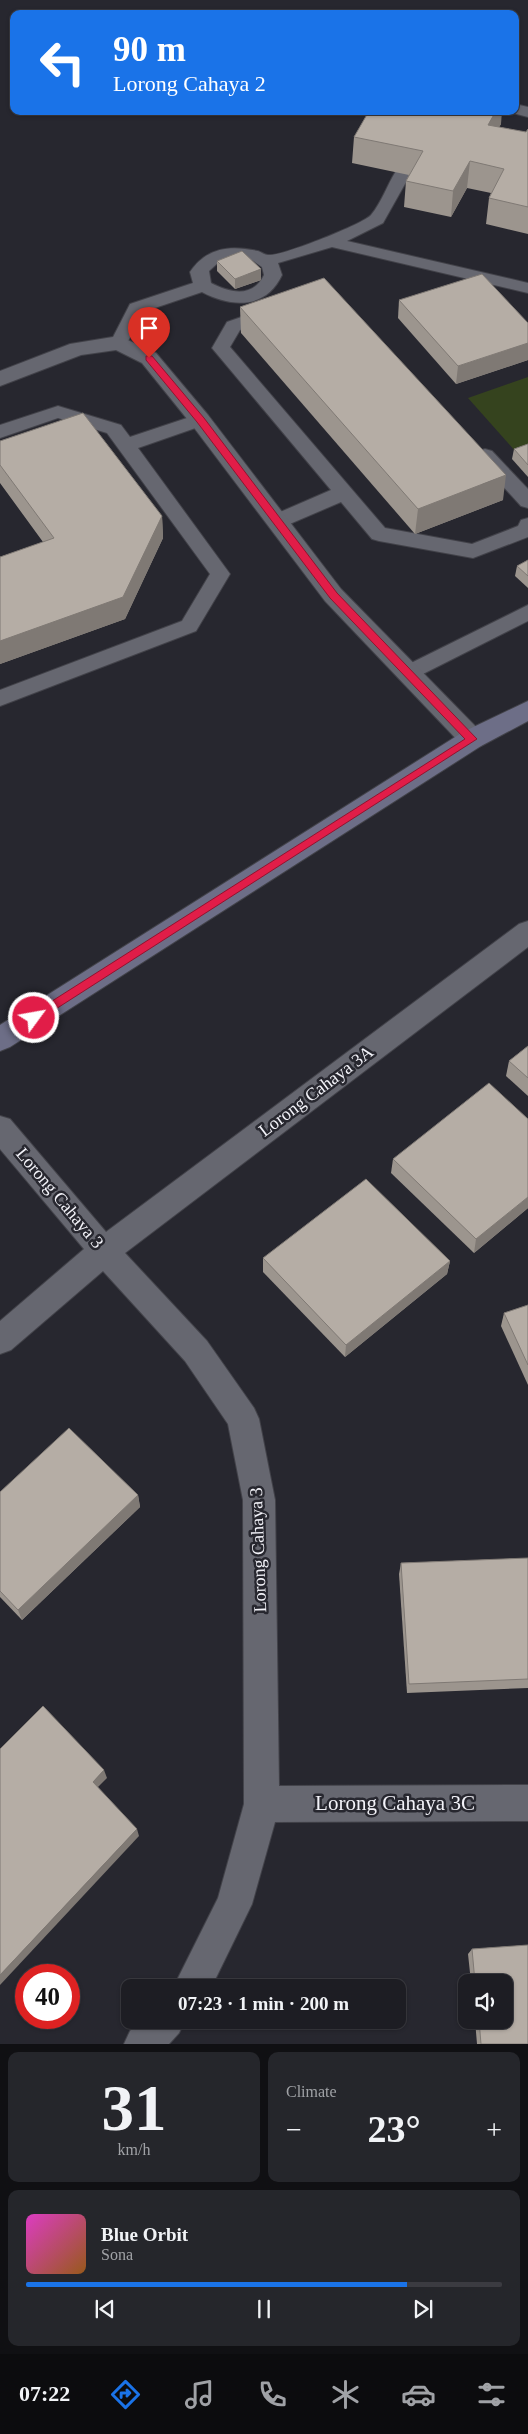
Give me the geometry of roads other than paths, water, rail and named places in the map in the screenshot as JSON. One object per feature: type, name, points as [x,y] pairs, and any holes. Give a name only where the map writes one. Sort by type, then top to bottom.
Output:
[{"type":"street","points":[[0,379],[77,349],[119,343],[149,358],[200,420],[333,595],[472,739]]},
{"type":"street","points":[[0,1039],[472,739],[528,710]]},
{"type":"street","name":"Lorong Cahaya 3A","points":[[0,1340],[104,1250],[528,932]]},
{"type":"street","name":"Lorong Cahaya 3","points":[[0,1128],[104,1250],[196,1351],[243,1419],[259,1500],[262,1804],[234,1904],[196,1979]]},
{"type":"street","name":"Lorong Cahaya 3C","points":[[262,1804],[528,1803]]},
{"type":"street","points":[[142,2044],[157,2029]]},
{"type":"lane","points":[[426,135],[438,115]]},
{"type":"lane","points":[[268,262],[331,242],[377,219],[402,175]]},
{"type":"lane","points":[[331,242],[528,288]]},
{"type":"lane","points":[[247,253],[268,262],[273,268],[272,284],[255,295],[232,298],[215,294],[203,286],[199,272],[203,264],[211,258],[222,254],[247,253]]},
{"type":"lane","points":[[119,343],[136,308],[203,286]]},
{"type":"lane","points":[[287,308],[233,326],[221,348],[379,534],[473,551],[526,530],[528,525]]},
{"type":"lane","points":[[0,432],[58,412],[114,429],[220,574],[189,626],[0,698]]},
{"type":"lane","points":[[126,445],[200,420]]},
{"type":"lane","points":[[474,443],[528,501]]},
{"type":"lane","points":[[278,521],[343,493]]},
{"type":"lane","points":[[408,673],[528,612]]}]
